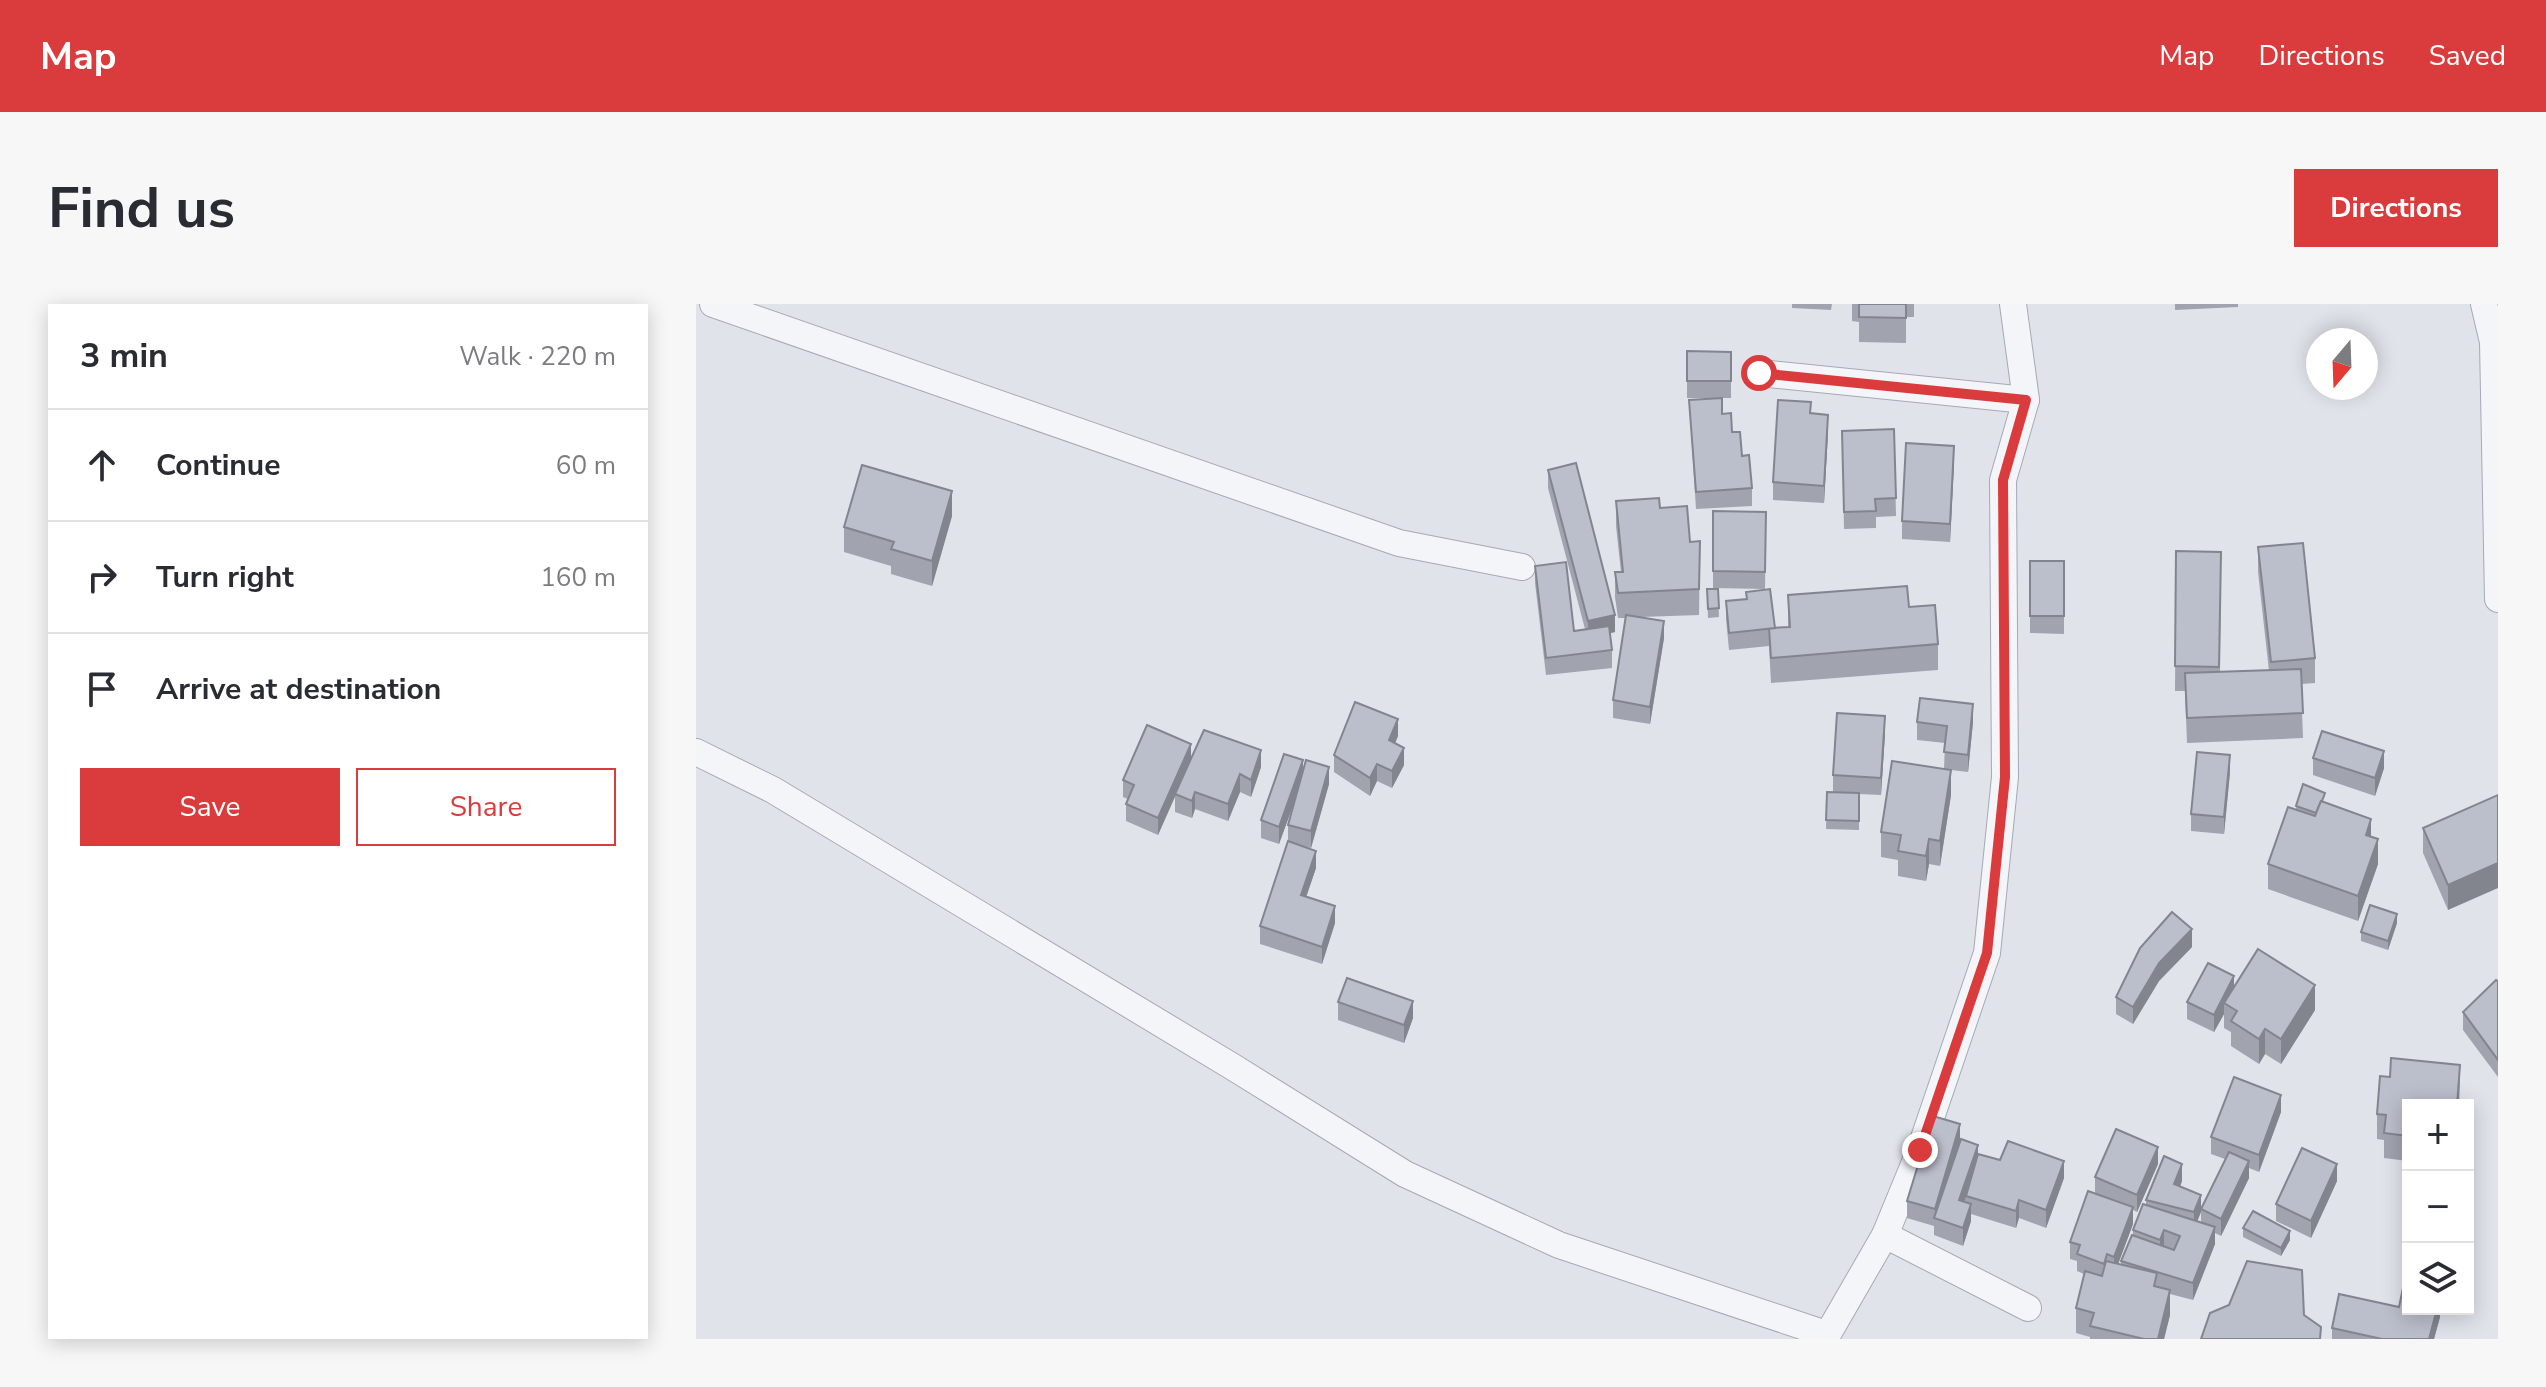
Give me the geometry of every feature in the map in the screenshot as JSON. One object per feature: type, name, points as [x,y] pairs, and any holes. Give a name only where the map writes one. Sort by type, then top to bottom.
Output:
[{"type":"street","points":[[713,304],[1399,543],[1522,567]]},
{"type":"street","points":[[696,752],[773,790],[1220,1058],[1405,1174],[1559,1245],[1826,1337],[1885,1235],[1920,1150],[1987,953],[2005,777],[2003,480],[2026,400],[2013,304]]},
{"type":"street","points":[[2484,304],[2493,342],[2498,599]]},
{"type":"street","points":[[1759,373],[2026,400]]},
{"type":"street","points":[[1885,1235],[2028,1308]]},
{"type":"building","points":[[1859,304],[1906,304],[1906,318],[1859,317]]},
{"type":"building","points":[[1687,351],[1731,352],[1731,381],[1687,381]]},
{"type":"building","points":[[1722,398],[1722,414],[1731,413],[1732,432],[1740,432],[1742,456],[1749,455],[1752,488],[1696,492],[1689,400]]},
{"type":"building","points":[[1778,400],[1811,402],[1810,413],[1828,415],[1824,486],[1773,482]]},
{"type":"building","points":[[1894,429],[1896,498],[1875,499],[1876,511],[1844,512],[1842,431]]},
{"type":"building","points":[[1906,443],[1954,446],[1950,524],[1902,521]]},
{"type":"building","points":[[1576,463],[1615,615],[1588,621],[1548,470]]},
{"type":"building","points":[[862,465],[952,491],[932,561],[891,549],[894,542],[844,527]]},
{"type":"building","points":[[1659,498],[1660,508],[1687,506],[1690,542],[1700,541],[1699,589],[1618,593],[1615,572],[1623,572],[1616,501]]},
{"type":"building","points":[[1713,511],[1766,512],[1765,572],[1713,571]]},
{"type":"building","points":[[2303,543],[2315,658],[2271,662],[2258,547]]},
{"type":"building","points":[[2176,551],[2221,552],[2219,667],[2175,666]]},
{"type":"building","points":[[2030,561],[2064,561],[2064,616],[2030,616]]},
{"type":"building","points":[[1566,562],[1574,631],[1609,626],[1612,650],[1546,658],[1535,566]]},
{"type":"building","points":[[1907,586],[1909,607],[1935,605],[1938,644],[1771,658],[1769,628],[1790,627],[1788,595]]},
{"type":"building","points":[[1707,589],[1718,589],[1719,608],[1708,609]]},
{"type":"building","points":[[1770,589],[1775,628],[1729,633],[1726,601],[1747,599],[1746,592]]},
{"type":"building","points":[[1626,615],[1664,621],[1650,707],[1613,700]]},
{"type":"building","points":[[2301,669],[2303,713],[2187,718],[2185,673]]},
{"type":"building","points":[[1920,698],[1973,704],[1968,755],[1944,752],[1947,726],[1917,722]]},
{"type":"building","points":[[1355,702],[1398,719],[1389,740],[1404,748],[1392,771],[1377,764],[1370,778],[1334,755]]},
{"type":"building","points":[[1837,713],[1885,716],[1881,778],[1833,775]]},
{"type":"building","points":[[1147,725],[1191,744],[1158,818],[1126,804],[1134,785],[1123,780]]},
{"type":"building","points":[[1204,730],[1261,750],[1251,780],[1240,774],[1228,804],[1195,792],[1192,801],[1175,794]]},
{"type":"building","points":[[2322,731],[2384,751],[2375,778],[2313,758]]},
{"type":"building","points":[[2197,752],[2230,755],[2224,817],[2191,814]]},
{"type":"building","points":[[1284,754],[1303,760],[1279,827],[1261,820]]},
{"type":"building","points":[[1306,760],[1329,767],[1311,831],[1288,825]]},
{"type":"building","points":[[1892,761],[1951,770],[1940,841],[1929,839],[1926,856],[1898,851],[1901,835],[1881,832]]},
{"type":"building","points":[[2303,784],[2325,793],[2316,813],[2296,806]]},
{"type":"building","points":[[1827,792],[1859,793],[1859,821],[1826,820]]},
{"type":"building","points":[[2498,795],[2498,863],[2448,885],[2423,828]]},
{"type":"building","points":[[2321,801],[2371,819],[2366,835],[2378,839],[2358,896],[2268,864],[2288,807],[2315,816]]},
{"type":"building","points":[[1288,841],[1316,851],[1301,895],[1335,906],[1322,947],[1260,926]]},
{"type":"building","points":[[2370,905],[2397,914],[2388,941],[2361,932]]},
{"type":"building","points":[[2172,912],[2192,929],[2159,963],[2133,1007],[2116,997],[2140,948]]},
{"type":"building","points":[[2258,949],[2315,985],[2281,1039],[2265,1029],[2259,1039],[2231,1021],[2237,1011],[2224,1003]]},
{"type":"building","points":[[2208,963],[2234,976],[2214,1015],[2187,1002]]},
{"type":"building","points":[[1347,978],[1413,1001],[1404,1025],[1338,1002]]},
{"type":"building","points":[[2498,981],[2498,1060],[2463,1012]]},
{"type":"building","points":[[2391,1058],[2460,1065],[2457,1099],[2402,1099],[2402,1135],[2384,1133],[2386,1115],[2377,1114],[2380,1076],[2390,1077]]},
{"type":"building","points":[[2234,1077],[2281,1095],[2259,1155],[2211,1137]]},
{"type":"building","points":[[1933,1116],[1960,1124],[1935,1209],[1907,1201]]},
{"type":"building","points":[[2116,1129],[2158,1147],[2137,1195],[2095,1177]]},
{"type":"building","points":[[1961,1139],[1978,1145],[1959,1200],[1971,1204],[1963,1228],[1934,1218]]},
{"type":"building","points":[[2008,1141],[2064,1161],[2046,1210],[2019,1200],[2016,1211],[1966,1196],[1978,1154],[2000,1160]]},
{"type":"building","points":[[2302,1148],[2337,1164],[2311,1221],[2276,1204]]},
{"type":"building","points":[[2229,1152],[2249,1161],[2221,1219],[2201,1209]]},
{"type":"building","points":[[2164,1156],[2182,1164],[2174,1184],[2201,1195],[2194,1212],[2146,1200]]},
{"type":"building","points":[[2088,1191],[2133,1207],[2114,1257],[2107,1254],[2104,1264],[2077,1254],[2080,1245],[2070,1242]]},
{"type":"building","points":[[2143,1204],[2215,1227],[2193,1283],[2121,1261],[2132,1235],[2174,1250],[2180,1236],[2164,1230],[2160,1240],[2133,1230]]},
{"type":"building","points":[[2253,1211],[2290,1231],[2281,1248],[2243,1228]]},
{"type":"building","points":[[2106,1261],[2157,1273],[2154,1286],[2170,1290],[2158,1339],[2144,1339],[2090,1326],[2094,1313],[2076,1308],[2085,1271],[2102,1276]]},
{"type":"building","points":[[2247,1261],[2302,1270],[2304,1315],[2321,1327],[2320,1339],[2201,1339],[2210,1313],[2229,1305]]},
{"type":"building","points":[[2402,1293],[2402,1315],[2435,1315],[2429,1339],[2382,1339],[2332,1328],[2339,1294],[2399,1307]]},
{"type":"route","points":[[1759,373],[2026,400],[2003,480],[2005,777],[1987,953],[1920,1150]]}]
